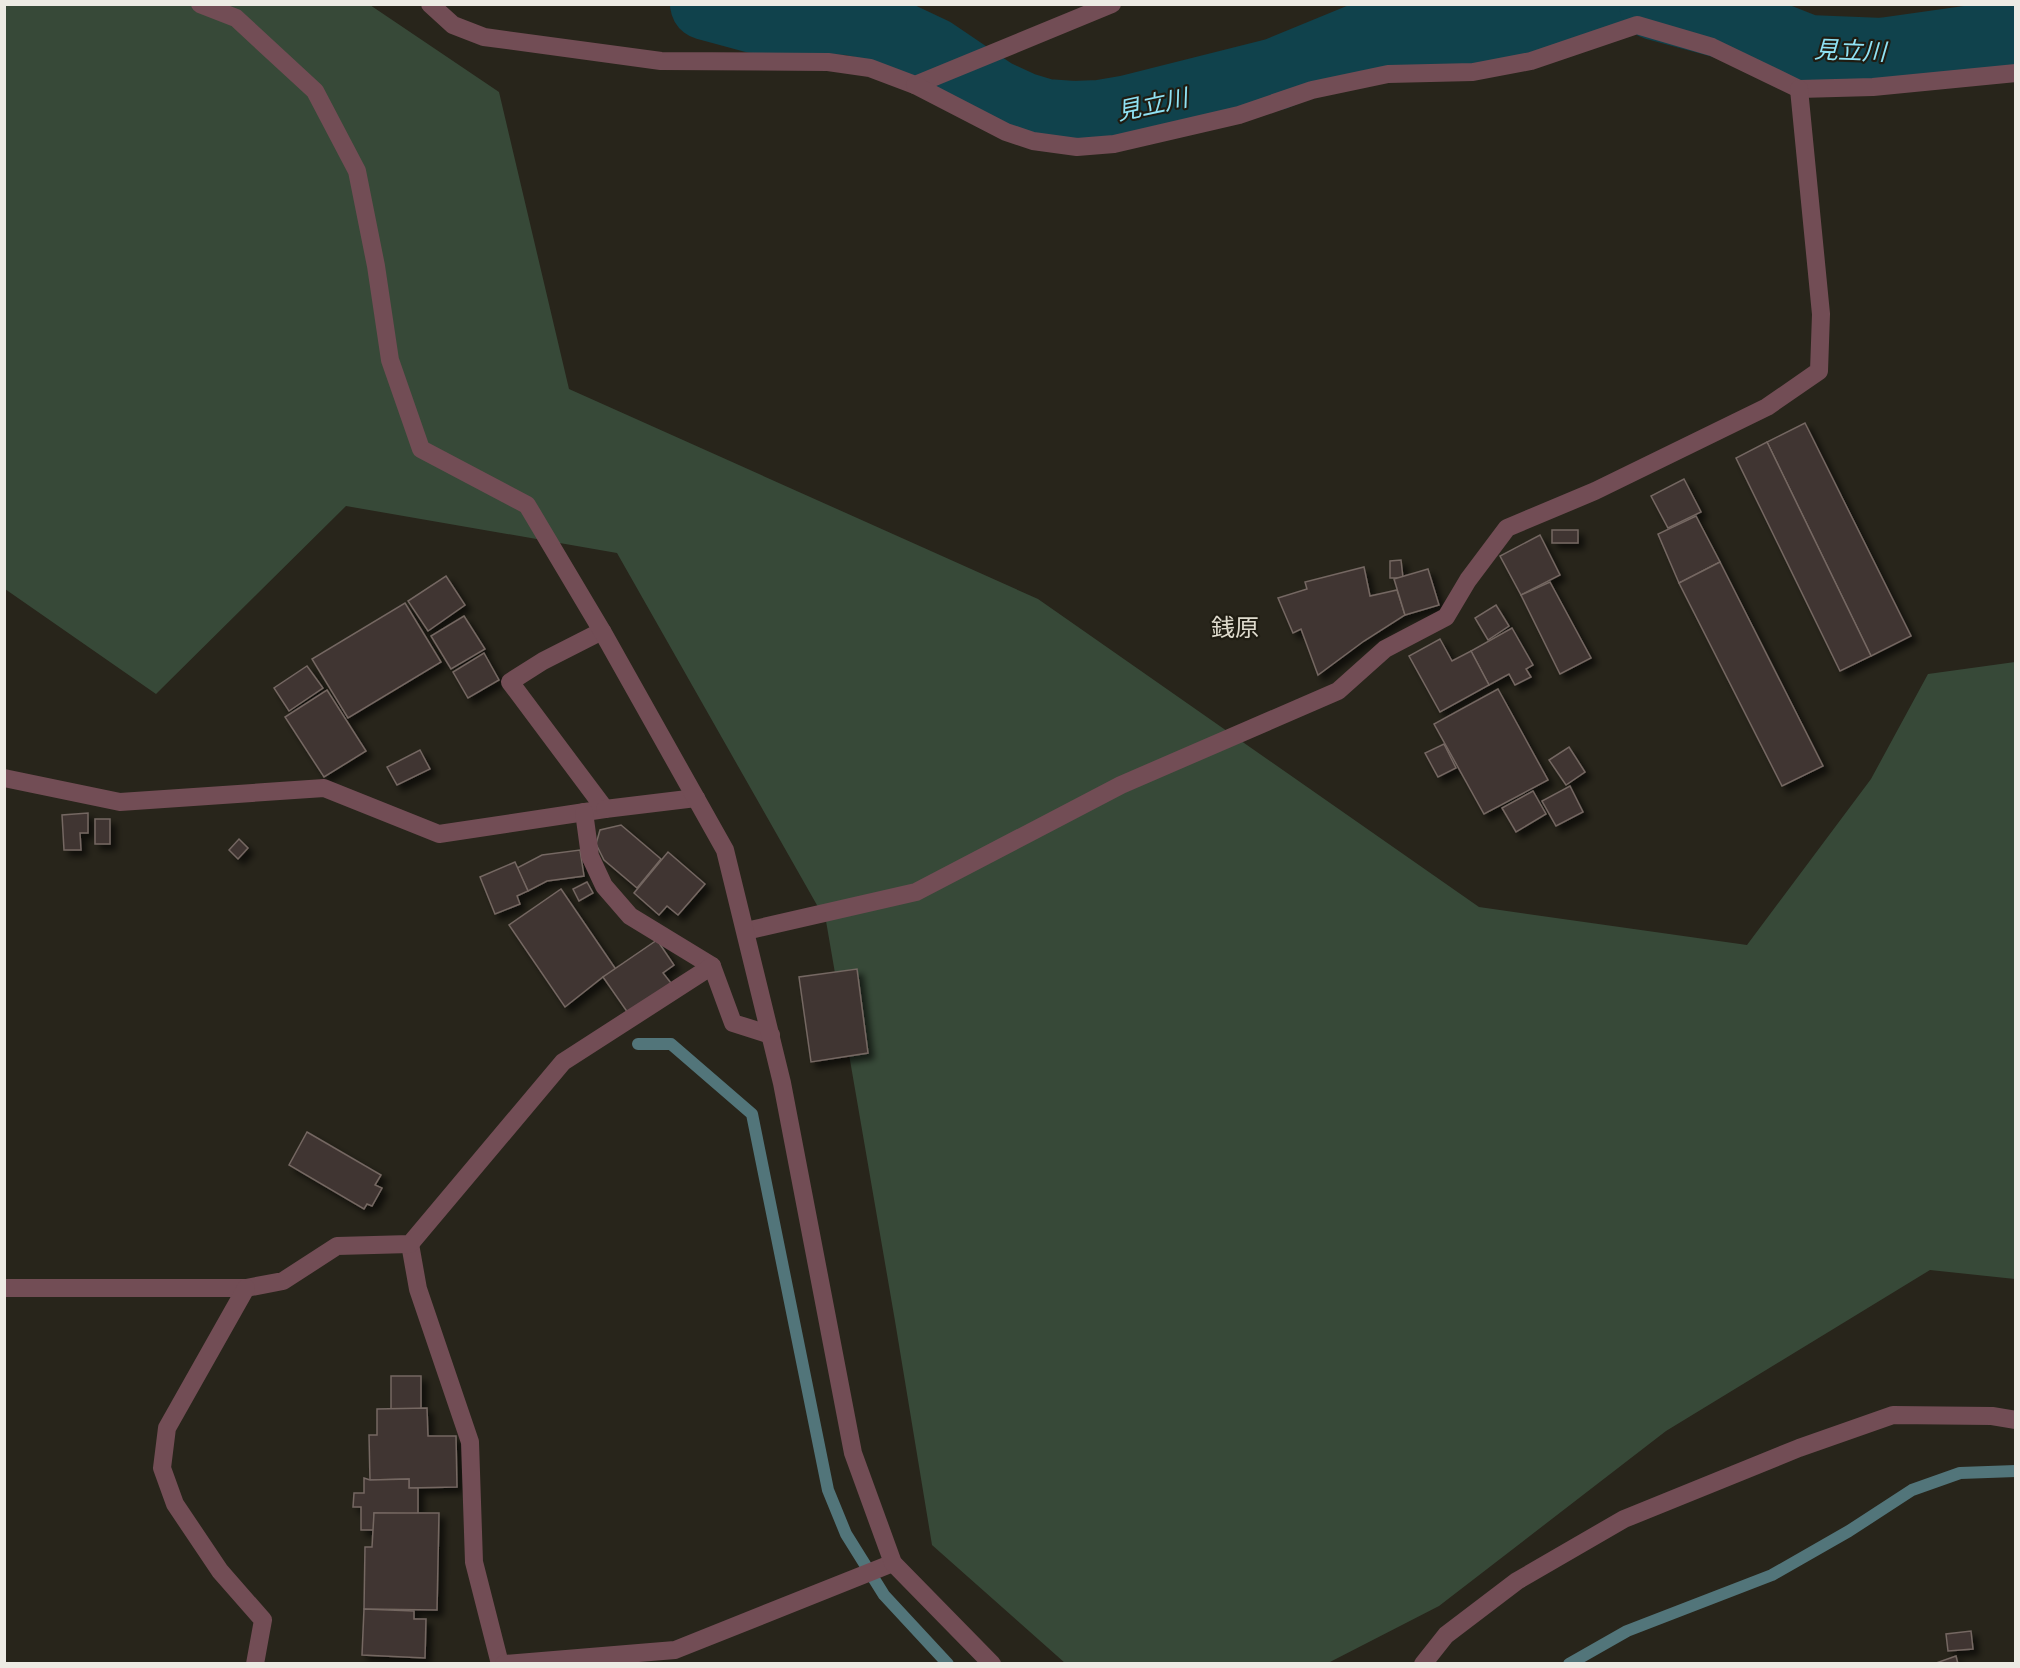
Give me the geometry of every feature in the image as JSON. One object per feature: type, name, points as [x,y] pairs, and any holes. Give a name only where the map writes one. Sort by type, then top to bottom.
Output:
[{"type":"street","points":[[200,4],[236,18],[315,91],[357,171],[376,266],[390,360],[421,449],[527,505],[602,632],[725,850],[782,1083],[853,1453],[893,1563],[992,1664]]},
{"type":"street","points":[[430,4],[453,25],[484,37],[661,61],[828,62],[870,68],[915,85],[1006,132],[1033,141],[1077,147],[1114,144],[1239,115],[1312,90],[1388,74],[1473,72],[1531,61],[1637,25],[1712,47],[1799,89],[1873,87],[2016,73]]},
{"type":"street","points":[[915,85],[1112,4]]},
{"type":"street","points":[[746,931],[916,892],[1121,784],[1338,691],[1385,649],[1446,617],[1468,580],[1507,528],[1595,491],[1767,407],[1819,371],[1821,314],[1799,89]]},
{"type":"street","points":[[602,632],[543,661],[510,682],[605,809]]},
{"type":"street","points":[[4,778],[120,802],[324,788],[439,834],[696,798]]},
{"type":"street","points":[[584,812],[590,856],[610,893],[630,916],[712,966],[733,1023],[771,1035]]},
{"type":"street","points":[[4,1288],[246,1288],[283,1281],[337,1246],[410,1244],[563,1062],[712,966]]},
{"type":"street","points":[[410,1244],[418,1289],[470,1442],[474,1562],[502,1664],[675,1650],[893,1563]]},
{"type":"street","points":[[246,1288],[167,1428],[162,1468],[175,1504],[220,1571],[263,1620],[255,1664]]},
{"type":"street","points":[[1423,1664],[1446,1635],[1517,1581],[1623,1520],[1799,1448],[1893,1415],[1992,1416],[2016,1420]]},
{"type":"green space","points":[[5,5],[370,5],[499,92],[569,389],[1038,599],[1479,907],[1747,945],[1871,779],[1928,674],[2015,662],[2015,1279],[1930,1270],[1666,1431],[1439,1606],[1328,1663],[1065,1663],[932,1545],[826,921],[617,553],[346,506],[156,694],[5,589]]},
{"type":"building","points":[[1805,423],[1911,636],[1871,656],[1767,442]]},
{"type":"building","points":[[1767,442],[1871,656],[1840,671],[1736,458]]},
{"type":"building","points":[[1684,479],[1701,512],[1668,528],[1651,496]]},
{"type":"building","points":[[1696,516],[1720,562],[1679,583],[1658,534]]},
{"type":"building","points":[[1552,530],[1578,530],[1578,543],[1552,543]]},
{"type":"building","points":[[1540,535],[1560,575],[1521,595],[1500,556]]},
{"type":"building","points":[[1401,560],[1403,578],[1390,578],[1390,561]]},
{"type":"building","points":[[1720,562],[1823,766],[1782,786],[1679,583]]},
{"type":"building","points":[[1364,567],[1370,596],[1397,590],[1405,615],[1364,641],[1318,675],[1301,629],[1293,633],[1278,598],[1307,589],[1305,582]]},
{"type":"building","points":[[1428,569],[1439,605],[1405,615],[1394,579]]},
{"type":"building","points":[[446,576],[465,605],[428,631],[408,601]]},
{"type":"building","points":[[1550,582],[1591,658],[1560,674],[1521,595]]},
{"type":"building","points":[[405,603],[441,662],[348,718],[312,659]]},
{"type":"building","points":[[1496,605],[1509,626],[1488,640],[1475,618]]},
{"type":"building","points":[[464,616],[485,649],[451,669],[431,636]]},
{"type":"building","points":[[1512,628],[1533,665],[1526,669],[1531,677],[1515,685],[1509,674],[1489,685],[1471,651]]},
{"type":"building","points":[[1440,639],[1452,661],[1471,651],[1489,685],[1440,712],[1409,656]]},
{"type":"building","points":[[484,653],[499,680],[468,698],[453,672]]},
{"type":"building","points":[[307,666],[323,688],[289,711],[274,688]]},
{"type":"building","points":[[1498,689],[1548,780],[1484,814],[1434,724]]},
{"type":"building","points":[[327,690],[366,751],[324,777],[285,717]]},
{"type":"building","points":[[1444,744],[1456,768],[1438,777],[1425,753]]},
{"type":"building","points":[[1569,747],[1585,772],[1566,785],[1549,760]]},
{"type":"building","points":[[420,750],[430,769],[397,785],[387,767]]},
{"type":"building","points":[[1570,786],[1583,812],[1556,826],[1542,801]]},
{"type":"building","points":[[1533,791],[1546,814],[1516,832],[1502,808]]},
{"type":"building","points":[[88,813],[88,833],[80,833],[81,850],[64,850],[62,815]]},
{"type":"building","points":[[95,819],[110,819],[110,844],[95,844]]},
{"type":"building","points":[[621,825],[661,859],[637,888],[604,860],[596,844],[600,830]]},
{"type":"building","points":[[239,839],[248,848],[238,859],[229,850]]},
{"type":"building","points":[[580,850],[584,876],[547,881],[528,891],[517,868],[542,855]]},
{"type":"building","points":[[668,852],[705,884],[678,915],[667,906],[659,915],[634,893]]},
{"type":"building","points":[[515,862],[528,891],[517,896],[520,904],[495,914],[480,877]]},
{"type":"building","points":[[587,882],[593,893],[579,901],[573,889]]},
{"type":"building","points":[[561,889],[617,971],[603,977],[565,1007],[509,925]]},
{"type":"building","points":[[657,940],[674,965],[663,973],[671,983],[628,1013],[603,977]]},
{"type":"building","points":[[857,969],[868,1053],[811,1062],[799,977]]},
{"type":"building","points":[[307,1132],[381,1175],[375,1185],[382,1188],[372,1206],[367,1204],[364,1209],[289,1165]]},
{"type":"building","points":[[391,1376],[421,1376],[421,1409],[391,1409]]},
{"type":"building","points":[[427,1408],[428,1436],[456,1436],[457,1487],[409,1488],[409,1479],[370,1480],[369,1435],[377,1435],[377,1409]]},
{"type":"building","points":[[364,1478],[370,1480],[409,1479],[409,1488],[418,1488],[418,1514],[374,1513],[374,1530],[361,1530],[361,1507],[353,1507],[354,1493],[364,1493]]},
{"type":"building","points":[[374,1513],[439,1513],[437,1610],[364,1609],[365,1547],[372,1547]]},
{"type":"building","points":[[364,1609],[414,1611],[414,1619],[426,1619],[425,1658],[362,1655]]},
{"type":"building","points":[[1971,1631],[1973,1649],[1948,1651],[1946,1634]]},
{"type":"building","points":[[1956,1656],[1958,1664],[1936,1664],[1936,1663]]},
{"type":"waterway","name":"見立川","points":[[706,4],[754,17],[849,19],[868,23],[932,53],[994,95],[1022,108],[1045,115],[1073,117],[1100,116],[1129,111],[1276,74],[1361,39],[1457,41],[1553,14],[1608,4]]},
{"type":"waterway","name":"見立川","points":[[1655,4],[1762,33],[1808,51],[1882,54],[2016,35]]},
{"type":"waterway","points":[[638,1044],[671,1044],[752,1114],[828,1490],[846,1534],[884,1595],[948,1664]]},
{"type":"waterway","points":[[1569,1664],[1627,1631],[1772,1575],[1849,1531],[1912,1490],[1960,1473],[2016,1471]]},
{"type":"district","name":"銭原","points":[[1235,627]]}]
